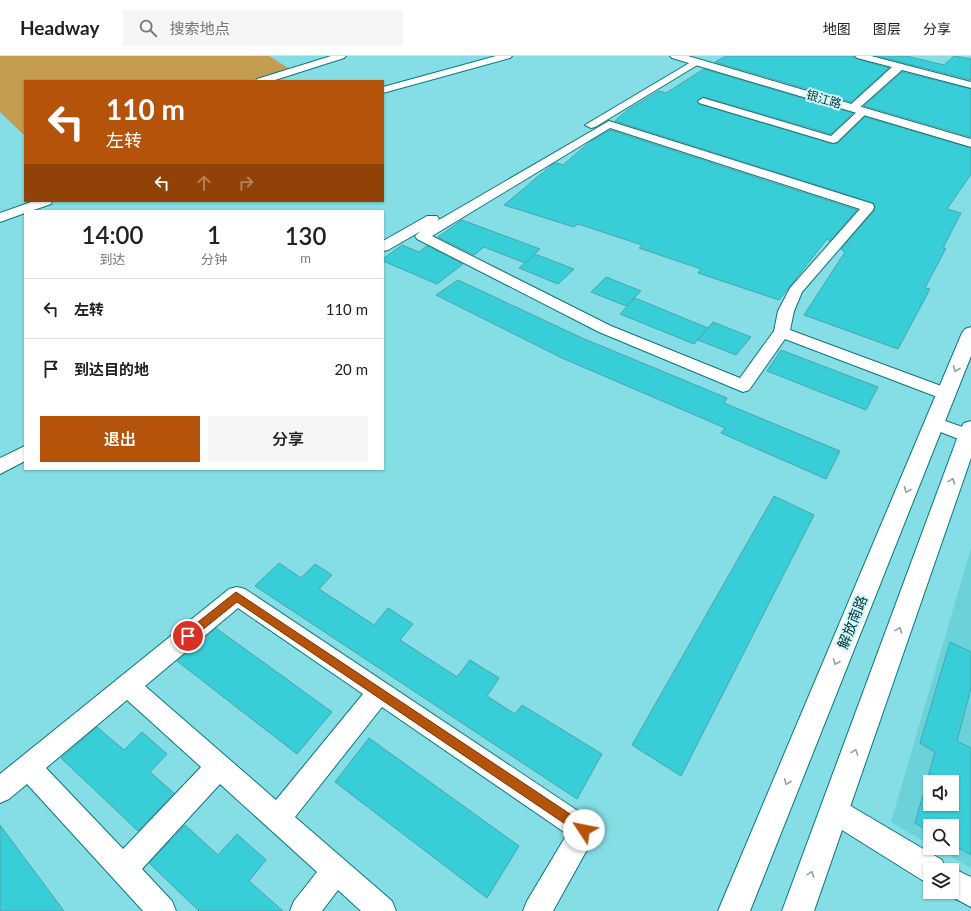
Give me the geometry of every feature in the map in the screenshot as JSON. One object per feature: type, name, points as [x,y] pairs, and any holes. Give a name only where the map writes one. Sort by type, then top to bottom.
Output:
[{"type":"main road","name":"银江路","points":[[676,56],[971,143]]},
{"type":"main road","name":"解放南路","points":[[734,911],[971,333]]},
{"type":"main road","points":[[798,911],[970,434]]},
{"type":"street","points":[[264,80],[341,56]]},
{"type":"street","points":[[384,90],[507,56]]},
{"type":"street","points":[[860,56],[971,85]]},
{"type":"street","points":[[384,246],[547,152],[696,62]]},
{"type":"street","points":[[703,101],[833,140],[900,66]]},
{"type":"street","points":[[609,124],[868,207],[795,291],[786,311],[782,332],[743,386],[605,329],[422,236],[609,124]]},
{"type":"street","points":[[0,218],[43,202]]},
{"type":"street","points":[[782,332],[946,394]]},
{"type":"street","points":[[934,424],[970,434]]},
{"type":"street","points":[[0,467],[24,454]]},
{"type":"street","points":[[0,790],[236,596],[584,830],[537,911]]},
{"type":"street","points":[[126,686],[382,911]]},
{"type":"street","points":[[277,819],[380,692]]},
{"type":"street","points":[[28,767],[162,911]]},
{"type":"street","points":[[123,869],[219,767]]},
{"type":"street","points":[[835,811],[923,865]]},
{"type":"street","points":[[304,911],[336,870]]},
{"type":"street","points":[[959,886],[971,893]]},
{"type":"shaded area","points":[[0,56],[269,56],[290,69],[254,80],[24,80],[24,135],[0,112]]},
{"type":"shaded area","points":[[971,548],[971,868],[948,855],[959,855],[959,819],[923,819],[923,841],[891,822]]},
{"type":"building","points":[[726,56],[854,56],[857,59],[889,68],[851,102],[715,62]]},
{"type":"building","points":[[877,56],[906,56],[944,65],[954,56],[971,59],[971,80]]},
{"type":"building","points":[[704,69],[853,113],[831,134],[703,97],[697,101],[699,104],[833,144],[838,143],[865,117],[971,148],[971,174],[947,209],[961,213],[943,248],[946,248],[925,288],[930,289],[898,349],[804,315],[845,252],[841,249],[874,211],[875,207],[873,203],[615,121],[626,111],[659,91],[666,93]]},
{"type":"building","points":[[902,72],[971,89],[971,137],[864,106]]},
{"type":"building","points":[[610,130],[857,210],[830,241],[827,239],[779,300],[698,273],[701,269],[639,248],[642,245],[578,224],[574,227],[504,205],[552,165],[556,163],[563,165],[591,141]]},
{"type":"building","points":[[462,220],[540,249],[525,263],[484,247],[474,255],[438,237]]},
{"type":"building","points":[[402,245],[419,252],[427,246],[463,264],[437,284],[384,261],[384,258]]},
{"type":"building","points":[[535,254],[574,269],[558,284],[519,268]]},
{"type":"building","points":[[606,277],[641,291],[626,306],[591,292]]},
{"type":"building","points":[[458,280],[582,338],[727,398],[724,403],[840,451],[826,479],[721,433],[725,428],[562,358],[436,295]]},
{"type":"building","points":[[635,298],[708,328],[694,344],[620,314]]},
{"type":"building","points":[[713,322],[751,337],[736,355],[698,340]]},
{"type":"building","points":[[781,350],[878,387],[866,410],[767,371]]},
{"type":"building","points":[[774,496],[814,515],[681,776],[632,745]]},
{"type":"building","points":[[279,563],[301,578],[315,564],[332,575],[319,589],[374,625],[388,608],[413,624],[400,640],[457,677],[470,660],[499,678],[487,696],[515,714],[522,705],[602,754],[577,799],[255,586]]},
{"type":"building","points":[[216,628],[332,712],[297,754],[177,661]]},
{"type":"building","points":[[950,642],[971,652],[971,688],[957,741],[971,748],[971,855],[959,848],[959,819],[923,819],[923,828],[915,823],[923,795],[923,811],[959,811],[959,775],[929,775],[935,752],[920,743]]},
{"type":"building","points":[[97,727],[124,750],[142,732],[167,754],[150,772],[174,793],[138,831],[61,758]]},
{"type":"building","points":[[369,738],[519,846],[487,898],[335,782]]},
{"type":"building","points":[[0,825],[64,911],[0,911]]},
{"type":"building","points":[[185,825],[218,855],[237,834],[266,860],[249,881],[283,911],[199,911],[149,863]]},
{"type":"route","points":[[188,636],[236,596],[584,830]]}]
